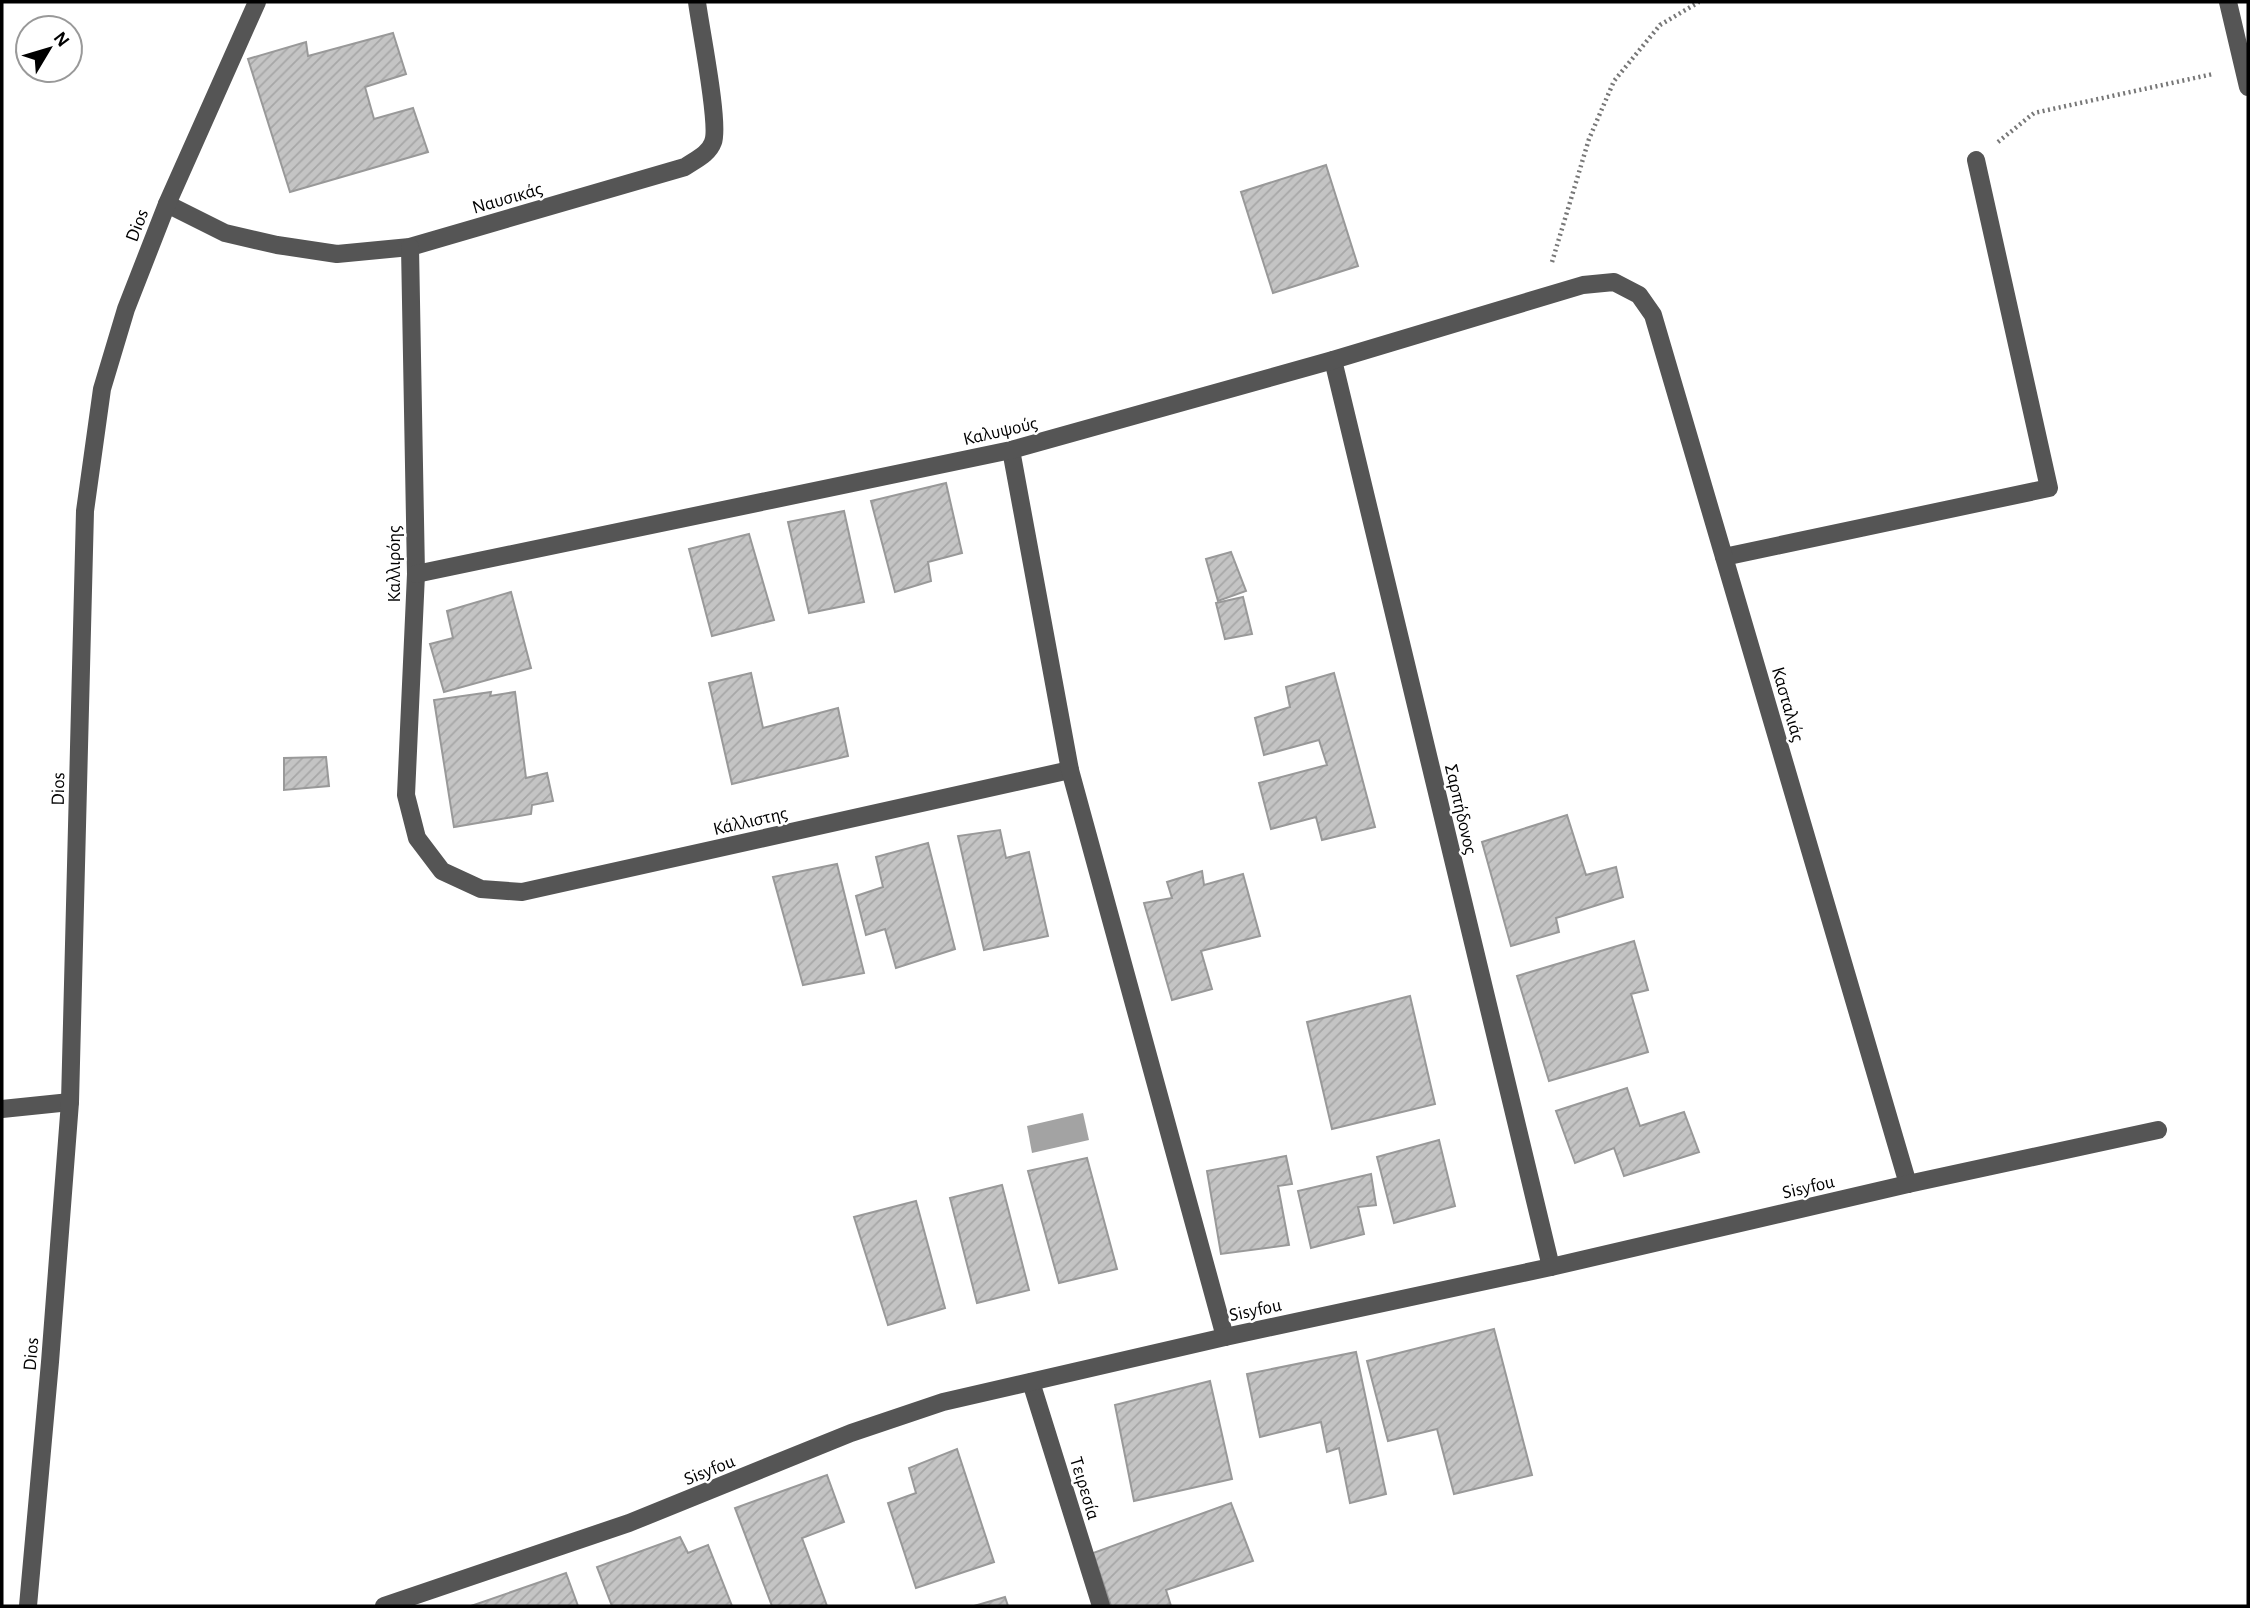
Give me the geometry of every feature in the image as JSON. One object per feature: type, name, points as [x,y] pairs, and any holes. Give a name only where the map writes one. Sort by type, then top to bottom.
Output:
[{"type":"street","name":"Dios","points":[[28,1606],[51,1362],[70,1102],[85,511],[102,389],[126,309],[167,204],[257,2]]},
{"type":"street","name":"Ναυσικάς","points":[[167,204],[225,233],[277,246],[337,254],[410,247],[685,167],[704,155],[714,141],[714,118],[697,2]]},
{"type":"street","points":[[2228,2],[2248,87]]},
{"type":"street","points":[[1724,557],[2049,488],[1976,160]]},
{"type":"street","name":"Καλλιρόης","points":[[410,247],[416,574],[406,795],[417,838],[442,871]]},
{"type":"street","name":"Κασταλιάς","points":[[1583,285],[1614,282],[1639,295],[1653,315],[1908,1184]]},
{"type":"street","name":"Καλυψούς","points":[[416,574],[1011,450],[1333,360],[1583,285]]},
{"type":"street","name":"Σαρπήδονος","points":[[1333,360],[1551,1267]]},
{"type":"street","points":[[1011,450],[1070,770],[1225,1337]]},
{"type":"street","name":"Κάλλιστης","points":[[442,871],[481,889],[522,892],[1070,770]]},
{"type":"street","points":[[2,1109],[70,1102]]},
{"type":"street","name":"Sisyfou","points":[[384,1606],[629,1523],[851,1433],[943,1402],[2158,1130]]},
{"type":"street","name":"Τειρεσία","points":[[1031,1382],[1101,1606]]},
{"type":"path","points":[[1541,296],[1590,139],[1614,81],[1660,25],[1699,2]]},
{"type":"path","points":[[1976,160],[2034,113],[2243,68]]},
{"type":"shaded area","points":[[1083,1113],[1089,1140],[1032,1153],[1027,1126]]},
{"type":"building","points":[[393,33],[406,74],[365,87],[374,119],[413,108],[428,152],[290,192],[248,59],[306,42],[308,56]]},
{"type":"building","points":[[1326,165],[1358,266],[1273,293],[1241,192]]},
{"type":"building","points":[[946,483],[962,553],[928,562],[931,581],[895,592],[871,501]]},
{"type":"building","points":[[844,511],[864,602],[809,613],[788,522]]},
{"type":"building","points":[[749,534],[774,620],[712,636],[689,549]]},
{"type":"building","points":[[1231,552],[1246,591],[1218,601],[1206,559]]},
{"type":"building","points":[[511,592],[531,668],[444,692],[430,644],[453,638],[447,611]]},
{"type":"building","points":[[1243,597],[1252,634],[1225,639],[1216,603]]},
{"type":"building","points":[[751,673],[763,728],[838,708],[848,756],[732,784],[709,683]]},
{"type":"building","points":[[1334,673],[1375,827],[1322,840],[1316,817],[1271,829],[1259,783],[1327,765],[1319,740],[1264,755],[1255,718],[1290,707],[1286,687]]},
{"type":"building","points":[[491,692],[490,696],[515,692],[526,778],[547,773],[553,801],[532,805],[531,814],[454,827],[434,700]]},
{"type":"building","points":[[326,757],[329,786],[284,790],[284,758]]},
{"type":"building","points":[[1567,815],[1586,875],[1616,867],[1623,897],[1556,918],[1559,932],[1511,946],[1482,842]]},
{"type":"building","points":[[1000,830],[1006,858],[1029,852],[1048,936],[984,950],[958,836]]},
{"type":"building","points":[[928,843],[955,949],[896,968],[885,929],[866,935],[856,896],[883,887],[876,857]]},
{"type":"building","points":[[837,864],[864,973],[803,985],[773,877]]},
{"type":"building","points":[[1202,871],[1204,885],[1243,874],[1260,936],[1201,951],[1212,989],[1172,1000],[1144,903],[1172,898],[1167,882]]},
{"type":"building","points":[[1634,941],[1648,990],[1631,994],[1648,1052],[1549,1081],[1517,976]]},
{"type":"building","points":[[1410,996],[1435,1104],[1332,1129],[1307,1022]]},
{"type":"building","points":[[1627,1088],[1640,1126],[1684,1112],[1699,1152],[1624,1176],[1614,1148],[1575,1163],[1556,1111]]},
{"type":"building","points":[[1439,1140],[1455,1206],[1394,1223],[1377,1157]]},
{"type":"building","points":[[1286,1156],[1292,1184],[1278,1186],[1289,1245],[1221,1254],[1207,1171]]},
{"type":"building","points":[[1087,1158],[1117,1269],[1059,1283],[1028,1171]]},
{"type":"building","points":[[1371,1174],[1376,1205],[1358,1207],[1364,1234],[1311,1248],[1298,1191]]},
{"type":"building","points":[[1002,1185],[1029,1290],[977,1303],[950,1198]]},
{"type":"building","points":[[916,1201],[945,1308],[888,1325],[854,1217]]},
{"type":"building","points":[[1494,1329],[1532,1475],[1454,1494],[1437,1429],[1388,1441],[1367,1361]]},
{"type":"building","points":[[1356,1352],[1386,1494],[1350,1503],[1339,1448],[1327,1452],[1321,1422],[1260,1437],[1247,1374]]},
{"type":"building","points":[[1210,1381],[1232,1479],[1134,1501],[1115,1405]]},
{"type":"building","points":[[957,1449],[994,1562],[916,1588],[888,1503],[916,1493],[909,1468]]},
{"type":"building","points":[[827,1475],[844,1522],[802,1538],[827,1606],[772,1606],[735,1508]]},
{"type":"building","points":[[1231,1503],[1253,1561],[1166,1590],[1171,1606],[1111,1606],[1093,1553]]},
{"type":"building","points":[[680,1537],[688,1553],[708,1545],[732,1606],[612,1606],[597,1567]]},
{"type":"building","points":[[566,1573],[578,1606],[471,1606]]},
{"type":"building","points":[[1005,1597],[1008,1606],[974,1606]]}]
